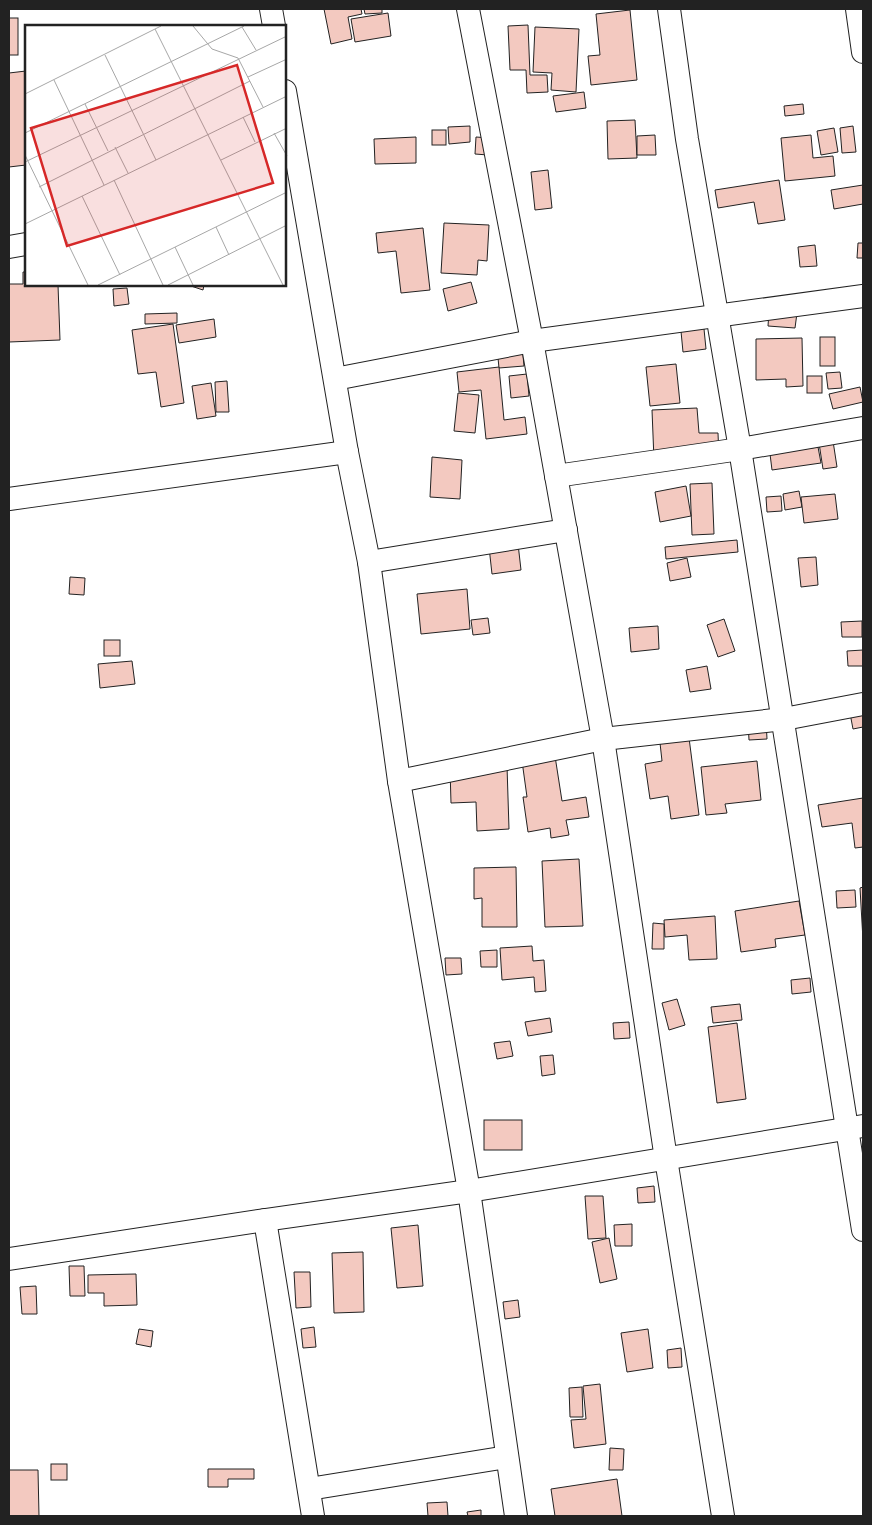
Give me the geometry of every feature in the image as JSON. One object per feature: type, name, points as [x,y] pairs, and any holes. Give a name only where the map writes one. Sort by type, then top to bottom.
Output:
[{"type":"street","points":[[271,9],[274,25]]},
{"type":"street","points":[[468,9],[532,341],[603,739],[666,1160],[724,1516]]},
{"type":"street","points":[[669,9],[687,138],[719,316],[784,718],[855,1128],[863,1230]]},
{"type":"street","points":[[856,9],[863,52]]},
{"type":"street","points":[[286,104],[294,205],[335,379],[347,452],[369,562],[399,781],[469,1191],[516,1516]]},
{"type":"street","points":[[9,247],[25,244]]},
{"type":"street","points":[[335,379],[532,341],[863,296]]},
{"type":"street","points":[[556,476],[740,449],[863,428]]},
{"type":"street","points":[[9,499],[347,452]]},
{"type":"street","points":[[369,562],[566,530]]},
{"type":"street","points":[[399,781],[603,739],[784,718],[863,704]]},
{"type":"street","points":[[9,1259],[469,1191],[855,1128]]},
{"type":"street","points":[[264,1220],[313,1516]]},
{"type":"street","points":[[309,1489],[507,1457]]},
{"type":"building","points":[[324,9],[361,9],[362,14],[348,17],[352,39],[331,44]]},
{"type":"building","points":[[364,9],[382,9],[382,13],[365,14]]},
{"type":"building","points":[[630,10],[637,80],[591,85],[588,56],[600,55],[596,14]]},
{"type":"building","points":[[388,13],[391,36],[355,42],[351,19]]},
{"type":"building","points":[[9,18],[18,18],[18,55],[9,55]]},
{"type":"building","points":[[528,25],[530,75],[547,75],[548,92],[527,93],[526,70],[510,70],[508,26]]},
{"type":"building","points":[[535,27],[579,29],[576,92],[551,90],[552,73],[533,72]]},
{"type":"building","points":[[25,71],[25,165],[9,167],[9,73]]},
{"type":"building","points":[[584,92],[586,108],[556,112],[553,96]]},
{"type":"building","points":[[803,104],[804,114],[785,116],[784,106]]},
{"type":"building","points":[[635,120],[637,158],[608,159],[607,121]]},
{"type":"building","points":[[470,126],[470,142],[449,144],[448,127]]},
{"type":"building","points":[[853,126],[856,152],[842,153],[840,128]]},
{"type":"building","points":[[834,128],[838,152],[821,155],[817,131]]},
{"type":"building","points":[[432,130],[446,130],[446,145],[432,145]]},
{"type":"building","points":[[655,135],[656,155],[637,155],[637,136]]},
{"type":"building","points":[[811,135],[813,158],[833,156],[835,176],[785,181],[781,138]]},
{"type":"building","points":[[416,137],[416,163],[375,164],[374,139]]},
{"type":"building","points":[[476,137],[490,138],[488,155],[475,154]]},
{"type":"building","points":[[548,170],[552,208],[535,210],[531,172]]},
{"type":"building","points":[[779,180],[785,220],[758,224],[754,202],[718,208],[715,190]]},
{"type":"building","points":[[863,185],[863,204],[834,209],[831,190]]},
{"type":"building","points":[[444,223],[489,225],[487,261],[478,260],[477,275],[441,273]]},
{"type":"building","points":[[423,228],[430,290],[401,293],[396,251],[378,253],[376,233]]},
{"type":"building","points":[[858,243],[863,243],[863,258],[857,258]]},
{"type":"building","points":[[815,245],[817,266],[800,267],[798,247]]},
{"type":"building","points":[[23,272],[25,272],[25,286],[58,286],[60,340],[9,342],[9,284],[23,284]]},
{"type":"building","points":[[471,282],[477,303],[448,311],[443,289]]},
{"type":"building","points":[[191,286],[204,286],[203,290]]},
{"type":"building","points":[[127,288],[129,304],[114,306],[113,289]]},
{"type":"building","points":[[769,311],[797,313],[795,328],[768,326]]},
{"type":"building","points":[[177,313],[177,323],[145,324],[145,314]]},
{"type":"building","points":[[214,319],[216,337],[179,343],[176,325]]},
{"type":"building","points":[[703,319],[706,349],[683,352],[680,321]]},
{"type":"building","points":[[173,324],[184,403],[161,407],[156,372],[138,374],[132,330]]},
{"type":"building","points":[[820,337],[835,337],[835,366],[820,366]]},
{"type":"building","points":[[802,338],[803,386],[786,387],[786,379],[756,380],[756,339]]},
{"type":"building","points":[[522,345],[524,366],[499,368],[497,348]]},
{"type":"building","points":[[676,364],[680,403],[650,406],[646,367]]},
{"type":"building","points":[[499,367],[504,420],[525,417],[527,434],[486,439],[481,390],[459,392],[457,372]]},
{"type":"building","points":[[840,372],[842,388],[828,389],[826,373]]},
{"type":"building","points":[[527,374],[529,396],[511,398],[509,376]]},
{"type":"building","points":[[807,376],[822,376],[822,393],[807,393]]},
{"type":"building","points":[[227,381],[229,412],[216,412],[215,382]]},
{"type":"building","points":[[211,383],[216,416],[197,419],[192,386]]},
{"type":"building","points":[[860,387],[863,402],[833,409],[829,394]]},
{"type":"building","points":[[458,393],[479,395],[475,433],[454,431]]},
{"type":"building","points":[[697,408],[699,433],[718,433],[719,458],[654,460],[652,410]]},
{"type":"building","points":[[833,441],[837,467],[823,469],[819,443]]},
{"type":"building","points":[[818,447],[821,463],[772,470],[770,454]]},
{"type":"building","points":[[432,457],[462,460],[460,499],[430,497]]},
{"type":"building","points":[[712,483],[714,534],[692,535],[690,484]]},
{"type":"building","points":[[686,486],[691,516],[660,522],[655,492]]},
{"type":"building","points":[[799,491],[802,507],[785,510],[783,494]]},
{"type":"building","points":[[835,494],[838,519],[804,523],[801,497]]},
{"type":"building","points":[[781,496],[782,511],[767,512],[766,497]]},
{"type":"building","points":[[517,535],[521,570],[492,574],[488,538]]},
{"type":"building","points":[[737,540],[738,552],[666,559],[665,547]]},
{"type":"building","points":[[816,557],[818,585],[801,587],[798,558]]},
{"type":"building","points":[[687,558],[691,577],[670,581],[667,563]]},
{"type":"building","points":[[70,577],[85,578],[84,595],[69,594]]},
{"type":"building","points":[[467,589],[470,629],[421,634],[417,594]]},
{"type":"building","points":[[488,618],[490,633],[473,635],[471,620]]},
{"type":"building","points":[[724,619],[735,651],[718,657],[707,625]]},
{"type":"building","points":[[862,621],[862,637],[842,637],[841,622]]},
{"type":"building","points":[[658,626],[659,649],[631,652],[629,628]]},
{"type":"building","points":[[104,640],[120,640],[120,656],[104,656]]},
{"type":"building","points":[[863,650],[863,666],[848,666],[847,651]]},
{"type":"building","points":[[132,661],[135,684],[100,688],[98,664]]},
{"type":"building","points":[[707,666],[711,689],[690,692],[686,670]]},
{"type":"building","points":[[863,705],[863,727],[853,729],[849,708]]},
{"type":"building","points":[[766,720],[767,739],[749,740],[748,722]]},
{"type":"building","points":[[688,730],[699,815],[671,819],[668,796],[650,799],[645,764],[662,761],[659,734]]},
{"type":"building","points":[[555,756],[562,801],[586,797],[589,817],[566,820],[569,835],[551,838],[550,828],[528,832],[523,797],[527,797],[522,761]]},
{"type":"building","points":[[757,761],[761,800],[725,804],[727,813],[706,815],[701,767]]},
{"type":"building","points":[[507,766],[509,829],[477,831],[476,802],[451,803],[450,769]]},
{"type":"building","points":[[863,798],[863,847],[855,848],[852,823],[822,827],[818,805]]},
{"type":"building","points":[[579,859],[583,926],[545,927],[542,861]]},
{"type":"building","points":[[516,867],[517,927],[482,927],[482,898],[474,899],[474,868]]},
{"type":"building","points":[[863,887],[863,940],[860,888]]},
{"type":"building","points":[[855,890],[856,907],[837,908],[836,891]]},
{"type":"building","points":[[799,901],[805,935],[775,939],[776,947],[741,952],[735,911]]},
{"type":"building","points":[[715,916],[717,959],[689,960],[687,935],[665,937],[664,920]]},
{"type":"building","points":[[653,923],[664,924],[664,949],[652,949]]},
{"type":"building","points":[[532,946],[533,961],[544,960],[546,991],[535,992],[534,977],[502,980],[500,948]]},
{"type":"building","points":[[497,950],[497,967],[481,967],[480,951]]},
{"type":"building","points":[[445,958],[461,958],[462,974],[446,975]]},
{"type":"building","points":[[810,978],[811,992],[792,994],[791,980]]},
{"type":"building","points":[[677,999],[685,1025],[669,1030],[662,1003]]},
{"type":"building","points":[[740,1004],[742,1020],[713,1023],[711,1007]]},
{"type":"building","points":[[550,1018],[552,1032],[528,1036],[525,1022]]},
{"type":"building","points":[[629,1022],[630,1038],[614,1039],[613,1023]]},
{"type":"building","points":[[737,1023],[746,1099],[717,1103],[708,1027]]},
{"type":"building","points":[[510,1041],[513,1056],[497,1059],[494,1043]]},
{"type":"building","points":[[553,1055],[555,1074],[542,1076],[540,1056]]},
{"type":"building","points":[[484,1120],[522,1120],[522,1150],[484,1150]]},
{"type":"building","points":[[654,1186],[655,1202],[638,1203],[637,1188]]},
{"type":"building","points":[[585,1196],[603,1196],[606,1238],[588,1239]]},
{"type":"building","points":[[632,1224],[632,1246],[615,1246],[614,1225]]},
{"type":"building","points":[[418,1225],[423,1286],[397,1288],[391,1228]]},
{"type":"building","points":[[609,1238],[617,1279],[600,1283],[592,1242]]},
{"type":"building","points":[[363,1252],[364,1312],[334,1313],[332,1253]]},
{"type":"building","points":[[69,1266],[84,1266],[85,1296],[70,1296]]},
{"type":"building","points":[[294,1272],[310,1272],[311,1307],[296,1308]]},
{"type":"building","points":[[136,1274],[137,1305],[104,1306],[104,1293],[88,1293],[88,1275]]},
{"type":"building","points":[[36,1286],[37,1314],[22,1314],[20,1287]]},
{"type":"building","points":[[518,1300],[520,1317],[505,1319],[503,1302]]},
{"type":"building","points":[[314,1327],[316,1347],[303,1348],[301,1329]]},
{"type":"building","points":[[139,1329],[153,1331],[151,1347],[136,1344]]},
{"type":"building","points":[[648,1329],[653,1368],[627,1372],[621,1333]]},
{"type":"building","points":[[681,1348],[682,1367],[668,1368],[667,1350]]},
{"type":"building","points":[[600,1384],[606,1444],[574,1448],[571,1420],[586,1419],[583,1386]]},
{"type":"building","points":[[582,1387],[583,1417],[570,1417],[569,1388]]},
{"type":"building","points":[[610,1448],[624,1449],[623,1470],[609,1470]]},
{"type":"building","points":[[51,1464],[67,1464],[67,1480],[51,1480]]},
{"type":"building","points":[[208,1469],[254,1469],[254,1479],[228,1479],[228,1487],[208,1487]]},
{"type":"building","points":[[9,1470],[38,1470],[39,1516],[9,1516]]},
{"type":"building","points":[[617,1479],[622,1516],[555,1516],[551,1489]]},
{"type":"building","points":[[447,1502],[448,1516],[428,1516],[427,1503]]},
{"type":"building","points":[[481,1510],[481,1516],[468,1516],[467,1512]]}]
